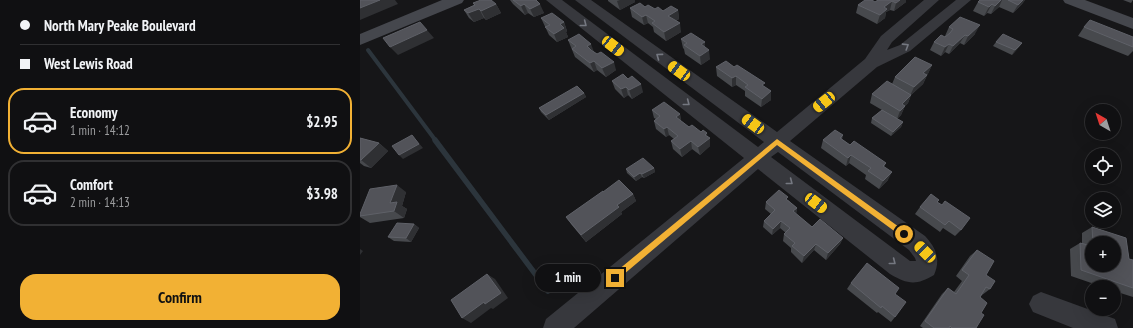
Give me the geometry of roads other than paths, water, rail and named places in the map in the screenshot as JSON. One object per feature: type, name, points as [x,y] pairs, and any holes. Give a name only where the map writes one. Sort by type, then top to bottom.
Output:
[{"type":"street","points":[[360,40],[456,0]]},
{"type":"street","points":[[553,0],[898,266],[909,272],[918,273],[926,267],[928,260],[925,252],[916,243],[582,0]]},
{"type":"street","points":[[871,63],[886,38],[932,0]]},
{"type":"street","points":[[555,328],[871,63],[905,48],[964,0]]},
{"type":"street","points":[[1071,0],[1133,24]]},
{"type":"street","points":[[1041,304],[1106,328]]},
{"type":"waterway","points":[[368,50],[436,141]]},
{"type":"waterway","points":[[435,140],[548,291]]}]
